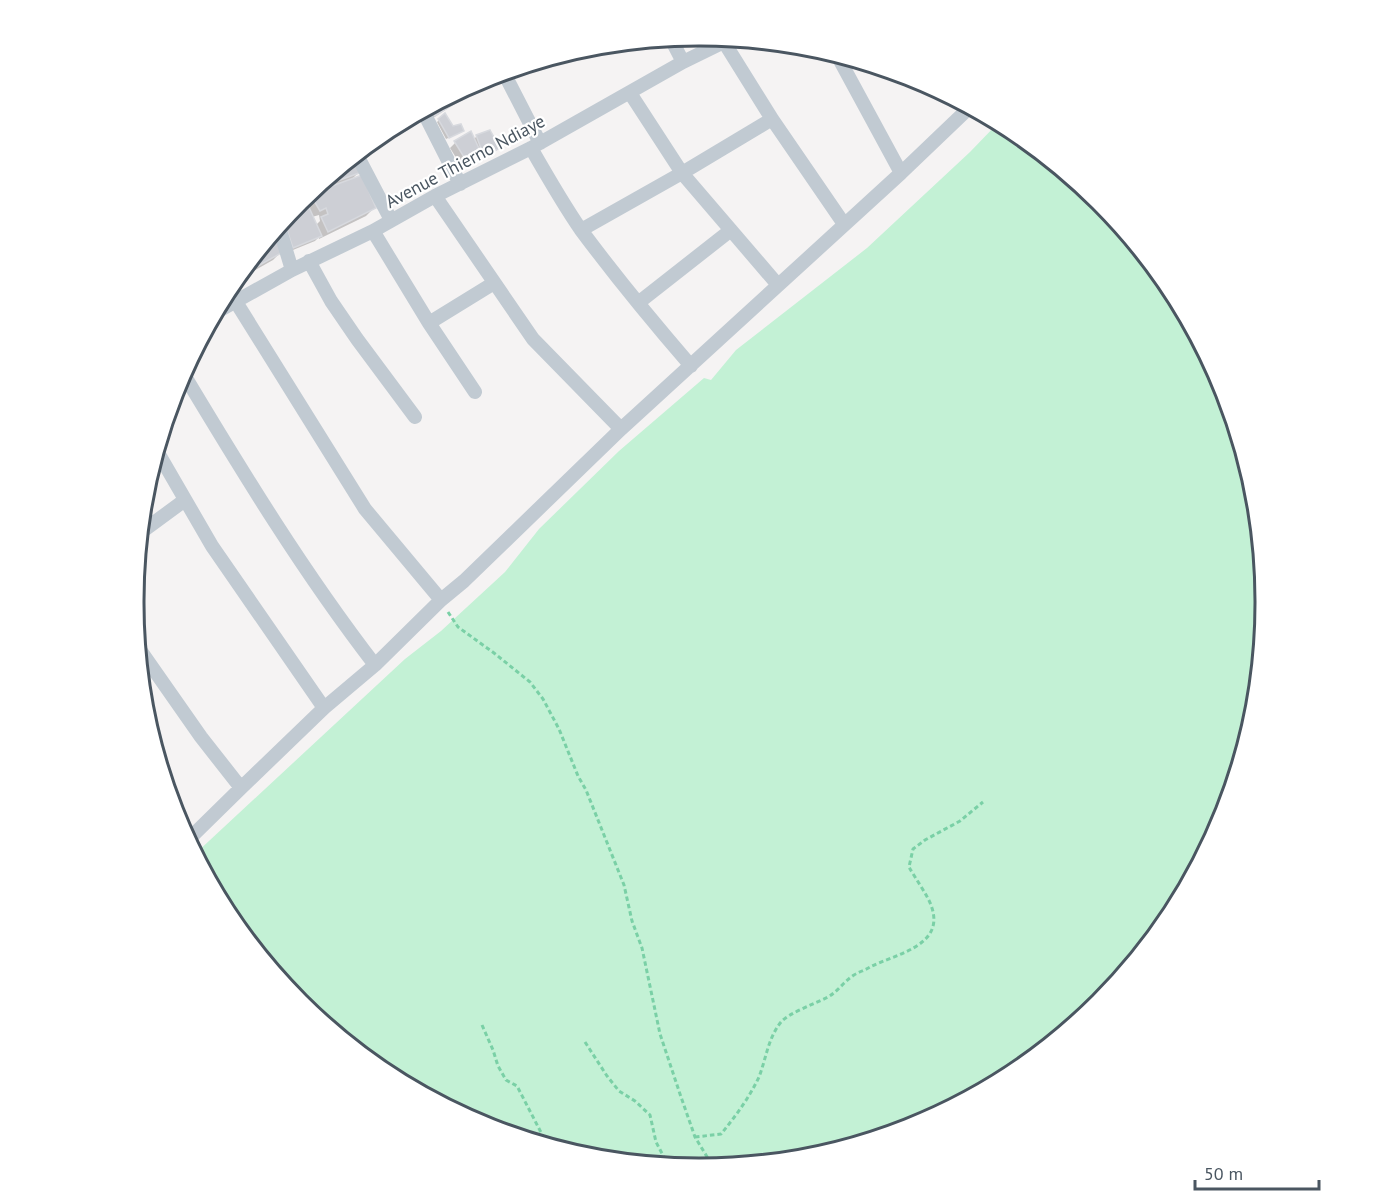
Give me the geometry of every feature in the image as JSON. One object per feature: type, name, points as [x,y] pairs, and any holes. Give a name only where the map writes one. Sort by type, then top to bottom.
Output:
[{"type":"street","points":[[675,47],[683,62]]},
{"type":"street","name":"Avenue Thierno Ndiaye","points":[[230,305],[309,261],[372,231],[435,196],[535,146],[714,47]]},
{"type":"street","points":[[731,48],[772,119],[844,224]]},
{"type":"street","points":[[842,65],[901,173]]},
{"type":"street","points":[[507,81],[555,190],[581,230],[691,366]]},
{"type":"street","points":[[630,93],[682,173],[778,285]]},
{"type":"street","points":[[194,834],[324,708],[375,665],[441,600],[464,581],[621,429],[963,114]]},
{"type":"street","points":[[427,118],[460,184]]},
{"type":"street","points":[[581,230],[772,119]]},
{"type":"street","points":[[360,161],[391,220]]},
{"type":"street","points":[[435,196],[533,339],[621,429]]},
{"type":"street","points":[[638,303],[731,230]]},
{"type":"street","points":[[372,231],[475,392]]},
{"type":"street","points":[[282,236],[292,270]]},
{"type":"street","points":[[309,261],[337,310],[415,417]]},
{"type":"street","points":[[429,323],[494,283]]},
{"type":"street","points":[[236,302],[365,508],[441,600]]},
{"type":"street","points":[[189,383],[264,505],[336,612],[375,665]]},
{"type":"street","points":[[162,461],[234,578],[324,708]]},
{"type":"street","points":[[150,526],[185,500]]},
{"type":"street","points":[[147,660],[201,737],[241,788]]},
{"type":"path","points":[[441,600],[458,627],[530,682],[543,699],[559,729],[624,885],[632,921],[642,948],[660,1034],[695,1137],[707,1158]]},
{"type":"path","points":[[695,1137],[721,1134],[738,1114],[758,1079],[769,1044],[781,1022],[790,1014],[835,994],[852,976],[900,955],[926,939],[934,928],[932,907],[909,867],[913,849],[960,821],[983,802]]},
{"type":"path","points":[[482,1025],[498,1066],[506,1080],[517,1086],[542,1135]]},
{"type":"path","points":[[585,1042],[619,1091],[635,1101],[650,1115],[656,1142],[663,1156]]},
{"type":"green space","points":[[991,130],[1038,161],[1092,209],[1140,264],[1181,324],[1213,389],[1226,423],[1236,458],[1250,529],[1254,566],[1254,638],[1244,710],[1226,781],[1198,848],[1181,880],[1140,940],[1117,968],[1066,1020],[1038,1043],[977,1083],[945,1100],[878,1128],[843,1139],[772,1153],[736,1156],[700,1158],[627,1153],[556,1139],[521,1128],[454,1100],[422,1083],[361,1043],[307,995],[259,940],[238,911],[201,848],[405,659],[441,631],[505,572],[539,529],[619,451],[704,378],[711,380],[736,350],[867,248]]},
{"type":"building","points":[[445,113],[453,126],[461,124],[464,131],[449,138],[438,119]]},
{"type":"building","points":[[490,130],[500,148],[484,157],[476,135]]},
{"type":"building","points":[[471,131],[481,153],[467,162],[454,141]]},
{"type":"building","points":[[358,164],[362,172],[336,181]]},
{"type":"building","points":[[362,175],[376,208],[328,232],[321,217],[328,214],[326,208],[320,211],[315,202],[330,187]]},
{"type":"building","points":[[309,207],[322,236],[293,248],[287,230]]},
{"type":"building","points":[[279,240],[283,252],[257,266]]}]
